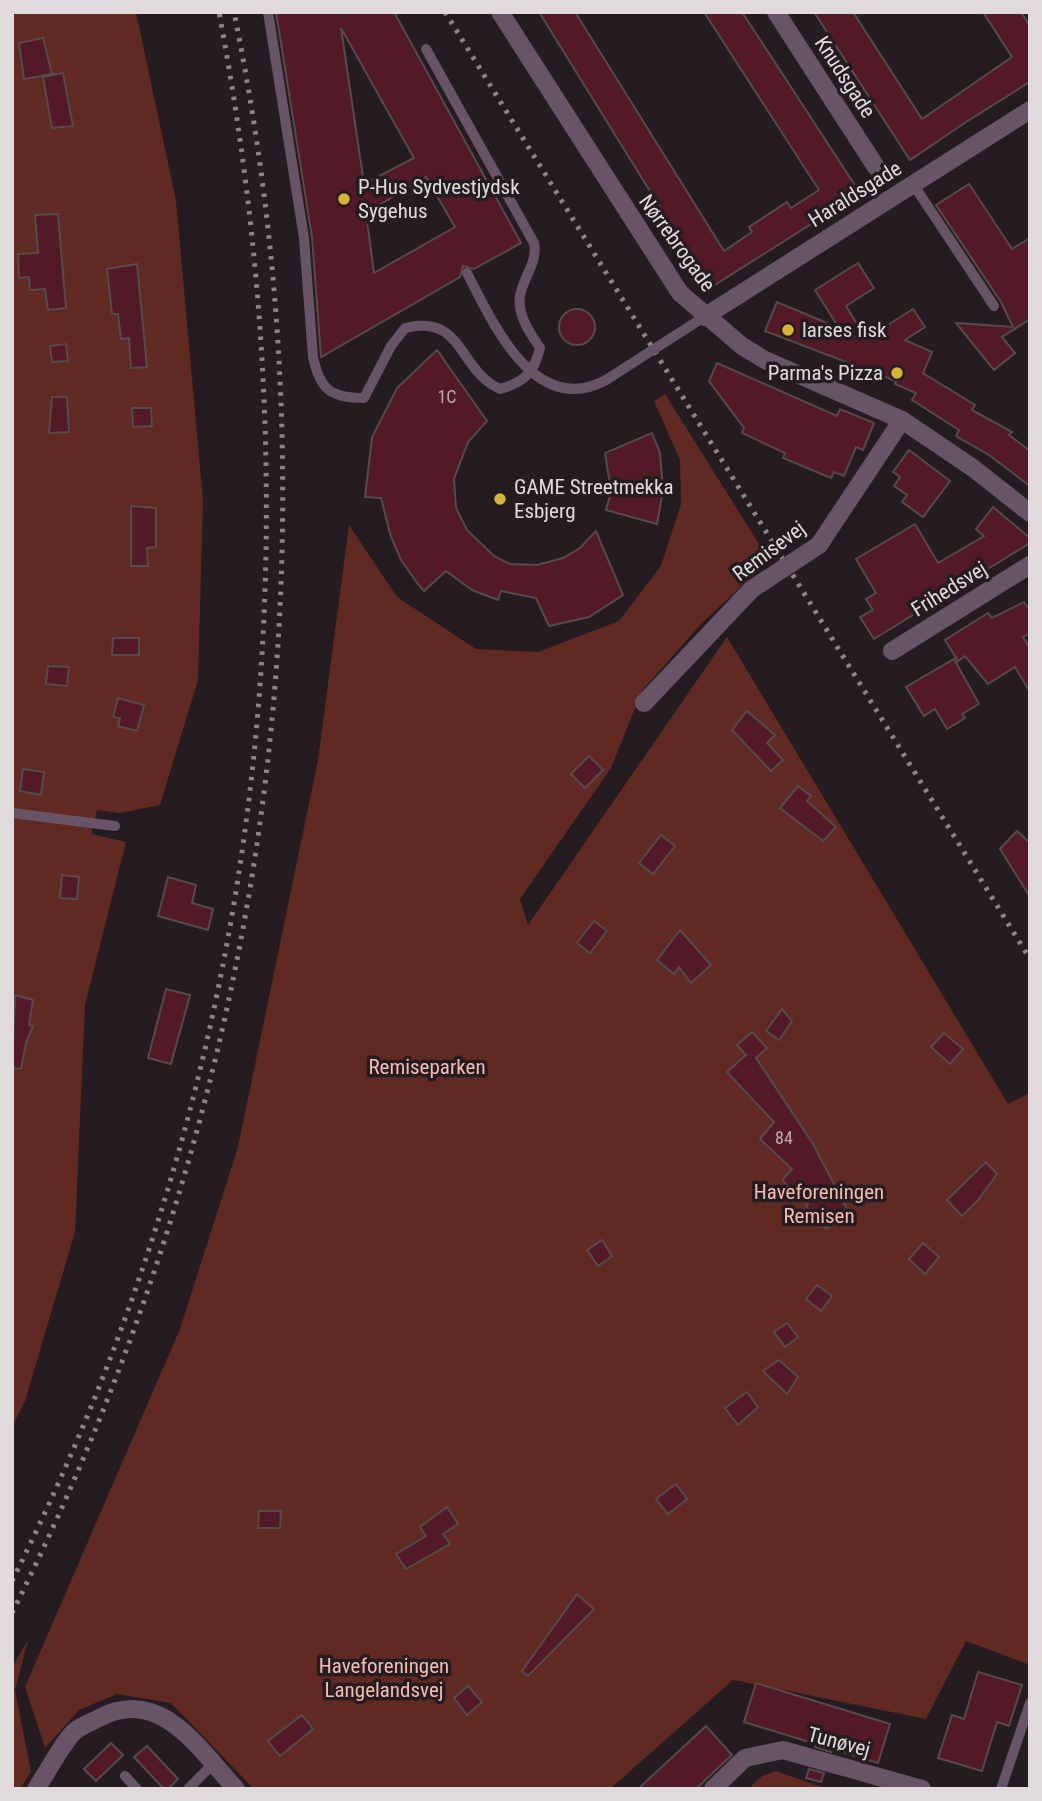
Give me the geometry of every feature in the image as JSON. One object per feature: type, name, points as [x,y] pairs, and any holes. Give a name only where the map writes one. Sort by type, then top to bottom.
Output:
[{"type":"street","name":"Nørrebrogade","points":[[500,12],[680,293],[704,317],[765,360],[902,420],[973,468],[1030,513]]},
{"type":"street","name":"Knudsgade","points":[[776,12],[876,167]]},
{"type":"street","name":"Haraldsgade","points":[[704,317],[1030,110]]},
{"type":"street","name":"Remisevej","points":[[644,703],[752,589],[819,545],[902,420]]},
{"type":"street","name":"Frihedsvej","points":[[892,651],[1030,565]]},
{"type":"street","points":[[36,1789],[73,1732],[116,1708],[134,1707],[160,1714],[181,1728],[236,1789]]},
{"type":"street","name":"Tunøvej","points":[[713,1789],[745,1758],[783,1751],[922,1789]]},
{"type":"lane","points":[[268,12],[304,238],[313,357],[317,376],[327,390],[340,397],[364,398],[386,355],[405,328],[425,323],[443,329],[485,382],[500,389],[519,384],[531,372],[540,348],[522,316],[520,297],[536,254],[534,243],[426,49]]},
{"type":"lane","points":[[913,184],[994,306]]},
{"type":"lane","points":[[467,273],[507,348],[531,372],[573,388],[588,387],[606,380],[704,317]]},
{"type":"lane","points":[[12,813],[116,826]]},
{"type":"lane","points":[[1001,1789],[1030,1703]]},
{"type":"lane","points":[[188,1789],[213,1764]]},
{"type":"lane","points":[[125,1776],[137,1789]]},
{"type":"green space","points":[[12,12],[136,12],[176,201],[203,500],[198,680],[160,805],[120,813],[97,810],[91,834],[126,842],[85,1005],[75,1232],[25,1401],[12,1427]]},
{"type":"green space","points":[[665,394],[769,560],[700,625],[642,691],[611,768],[520,899],[528,925],[727,637],[1008,1104],[1030,1093],[1030,1665],[966,1641],[926,1719],[733,1680],[610,1789],[254,1789],[171,1703],[117,1694],[79,1710],[45,1748],[25,1687],[180,1329],[238,1147],[318,760],[349,525],[397,597],[476,649],[538,652],[619,621],[661,566],[681,504],[680,460],[654,401]]},
{"type":"green space","points":[[28,1640],[15,1690],[31,1772],[20,1789],[12,1789],[12,1667]]},
{"type":"green space","points":[[776,1771],[827,1789],[748,1789],[762,1776]]},
{"type":"building","name":"P-Hus Sydvestjydsk Sygehus","points":[[276,12],[394,12],[521,243],[474,269],[463,266],[460,277],[321,357],[312,237]],"holes":[[[341,28],[414,158],[364,184]],[[426,177],[455,227],[374,273],[366,213]]]},
{"type":"building","points":[[539,12],[575,12],[724,251],[752,232],[749,227],[787,202],[791,208],[819,190],[704,12],[742,12],[860,193],[710,288]]},
{"type":"building","points":[[814,12],[853,12],[922,119],[1012,57],[983,12],[1021,12],[1030,26],[1030,85],[1028,83],[910,160]]},
{"type":"building","points":[[43,38],[52,74],[24,79],[19,43]]},
{"type":"building","points":[[63,73],[73,126],[52,128],[43,77]]},
{"type":"building","points":[[969,184],[1012,249],[1030,238],[1030,319],[1002,337],[1015,353],[994,370],[956,323],[1013,327],[1001,302],[936,205]]},
{"type":"building","points":[[58,214],[66,308],[48,310],[45,289],[30,290],[29,277],[19,278],[18,254],[38,253],[35,215]]},
{"type":"building","points":[[858,263],[874,288],[846,306],[866,339],[913,309],[925,327],[905,340],[932,352],[923,373],[975,405],[972,410],[1012,432],[1009,435],[1030,451],[1030,486],[989,455],[956,436],[959,430],[912,400],[916,393],[895,384],[896,381],[765,331],[777,302],[839,328],[815,290]]},
{"type":"building","points":[[137,264],[147,367],[131,368],[129,338],[121,339],[118,314],[112,314],[107,269]]},
{"type":"building","points":[[577,309],[590,314],[595,327],[590,340],[577,345],[564,340],[559,327],[564,314]]},
{"type":"building","points":[[66,344],[68,361],[52,362],[50,346]]},
{"type":"building","points":[[437,350],[487,421],[468,442],[454,479],[456,508],[467,530],[494,556],[510,564],[537,565],[563,558],[580,548],[596,531],[623,595],[589,617],[549,626],[536,598],[501,591],[498,600],[472,590],[446,571],[424,591],[418,584],[401,560],[391,537],[381,498],[365,497],[372,437],[397,388]]},
{"type":"building","points":[[717,363],[837,416],[840,409],[874,423],[863,450],[856,447],[844,476],[834,472],[831,478],[783,458],[785,453],[742,433],[744,428],[709,381]]},
{"type":"building","points":[[52,397],[67,397],[69,432],[49,433]]},
{"type":"building","points":[[132,408],[151,408],[152,426],[133,427]]},
{"type":"building","points":[[652,433],[660,453],[663,490],[657,524],[606,510],[611,492],[605,453]]},
{"type":"building","points":[[909,450],[950,481],[923,517],[902,502],[907,495],[894,486],[900,477],[893,472]]},
{"type":"building","points":[[131,506],[156,508],[156,547],[147,548],[148,566],[131,566]]},
{"type":"building","points":[[993,507],[1030,538],[1030,543],[874,639],[860,617],[873,610],[866,599],[876,593],[856,559],[915,524],[938,563],[984,536],[976,529]]},
{"type":"building","points":[[1024,602],[1030,611],[1030,633],[1023,637],[1030,648],[1030,692],[1015,667],[988,684],[965,656],[958,661],[945,640],[988,613],[992,618]]},
{"type":"building","points":[[113,638],[139,638],[139,655],[112,655]]},
{"type":"building","points":[[954,659],[979,704],[962,714],[965,718],[947,729],[935,709],[924,716],[906,687]]},
{"type":"building","points":[[48,666],[69,667],[67,686],[46,684]]},
{"type":"building","points":[[118,698],[144,705],[137,731],[118,726],[120,718],[113,717]]},
{"type":"building","points":[[747,711],[775,735],[767,743],[783,760],[771,771],[732,730]]},
{"type":"building","points":[[589,756],[603,770],[585,788],[571,774]]},
{"type":"building","points":[[23,769],[44,772],[41,795],[20,791]]},
{"type":"building","points":[[798,786],[811,796],[807,801],[836,827],[823,841],[780,808]]},
{"type":"building","points":[[1017,831],[1030,843],[1030,897],[1000,849]]},
{"type":"building","points":[[661,835],[675,846],[653,874],[639,863]]},
{"type":"building","points":[[62,875],[79,877],[77,899],[60,898]]},
{"type":"building","points":[[168,877],[196,885],[192,903],[213,909],[208,930],[158,916]]},
{"type":"building","points":[[594,921],[607,931],[590,953],[577,943]]},
{"type":"building","points":[[680,930],[711,965],[691,983],[679,967],[674,974],[657,960]]},
{"type":"building","points":[[166,989],[190,995],[171,1064],[148,1058]]},
{"type":"building","points":[[15,995],[33,1000],[29,1025],[33,1026],[26,1043],[21,1069],[12,1068]]},
{"type":"building","points":[[782,1009],[792,1021],[779,1040],[766,1031]]},
{"type":"building","points":[[752,1032],[767,1048],[756,1058],[813,1144],[848,1211],[826,1229],[806,1206],[808,1204],[784,1182],[783,1179],[792,1169],[760,1139],[774,1122],[727,1072],[746,1055],[737,1045]]},
{"type":"building","points":[[944,1033],[963,1049],[950,1064],[931,1047]]},
{"type":"building","points":[[986,1162],[997,1174],[962,1216],[947,1200]]},
{"type":"building","points":[[602,1240],[612,1256],[598,1266],[587,1250]]},
{"type":"building","points":[[923,1243],[939,1257],[925,1274],[909,1259]]},
{"type":"building","points":[[817,1285],[832,1296],[821,1311],[806,1299]]},
{"type":"building","points":[[787,1323],[798,1337],[785,1347],[774,1332]]},
{"type":"building","points":[[779,1360],[798,1377],[787,1394],[763,1371]]},
{"type":"building","points":[[747,1392],[758,1407],[738,1425],[725,1408]]},
{"type":"building","points":[[676,1484],[687,1499],[668,1514],[656,1499]]},
{"type":"building","points":[[447,1507],[458,1524],[443,1534],[450,1544],[406,1569],[396,1554],[426,1536],[420,1527]]},
{"type":"building","points":[[259,1511],[281,1511],[280,1528],[258,1528]]},
{"type":"building","points":[[577,1594],[594,1609],[528,1676],[522,1671]]},
{"type":"building","points":[[978,1672],[1022,1685],[1009,1726],[997,1722],[982,1771],[938,1758],[952,1715],[964,1719]]},
{"type":"building","points":[[756,1683],[890,1724],[878,1763],[832,1749],[831,1752],[815,1747],[816,1744],[744,1722]]},
{"type":"building","points":[[468,1686],[482,1702],[467,1715],[454,1698]]},
{"type":"building","points":[[302,1715],[313,1729],[280,1756],[268,1741]]},
{"type":"building","points":[[706,1726],[732,1755],[696,1789],[638,1789]]},
{"type":"building","points":[[111,1743],[123,1755],[96,1781],[84,1769]]},
{"type":"building","points":[[147,1746],[178,1779],[168,1789],[164,1789],[134,1757]]},
{"type":"building","points":[[809,1769],[824,1773],[821,1782],[806,1778]]},
{"type":"railway","points":[[12,1581],[97,1393],[164,1203],[214,1010],[247,814],[264,616],[265,417],[250,215],[219,12]]},
{"type":"railway","points":[[12,1613],[98,1423],[168,1229],[222,1032],[259,832],[279,629],[282,424],[267,218],[234,12]]},
{"type":"railway","points":[[445,12],[1030,959]]},
{"type":"place","name":"P-Hus Sydvestjydsk Sygehus","points":[[344,199]]},
{"type":"place","name":"larses fisk","points":[[788,330]]},
{"type":"place","name":"Parma's Pizza","points":[[897,373]]},
{"type":"place","name":"GAME Streetmekka Esbjerg","points":[[500,499]]},
{"type":"park label","name":"Remiseparken","points":[[427,1067]]},
{"type":"park label","name":"Haveforeningen Remisen","points":[[819,1204]]},
{"type":"park label","name":"Haveforeningen Langelandsvej","points":[[384,1678]]}]
